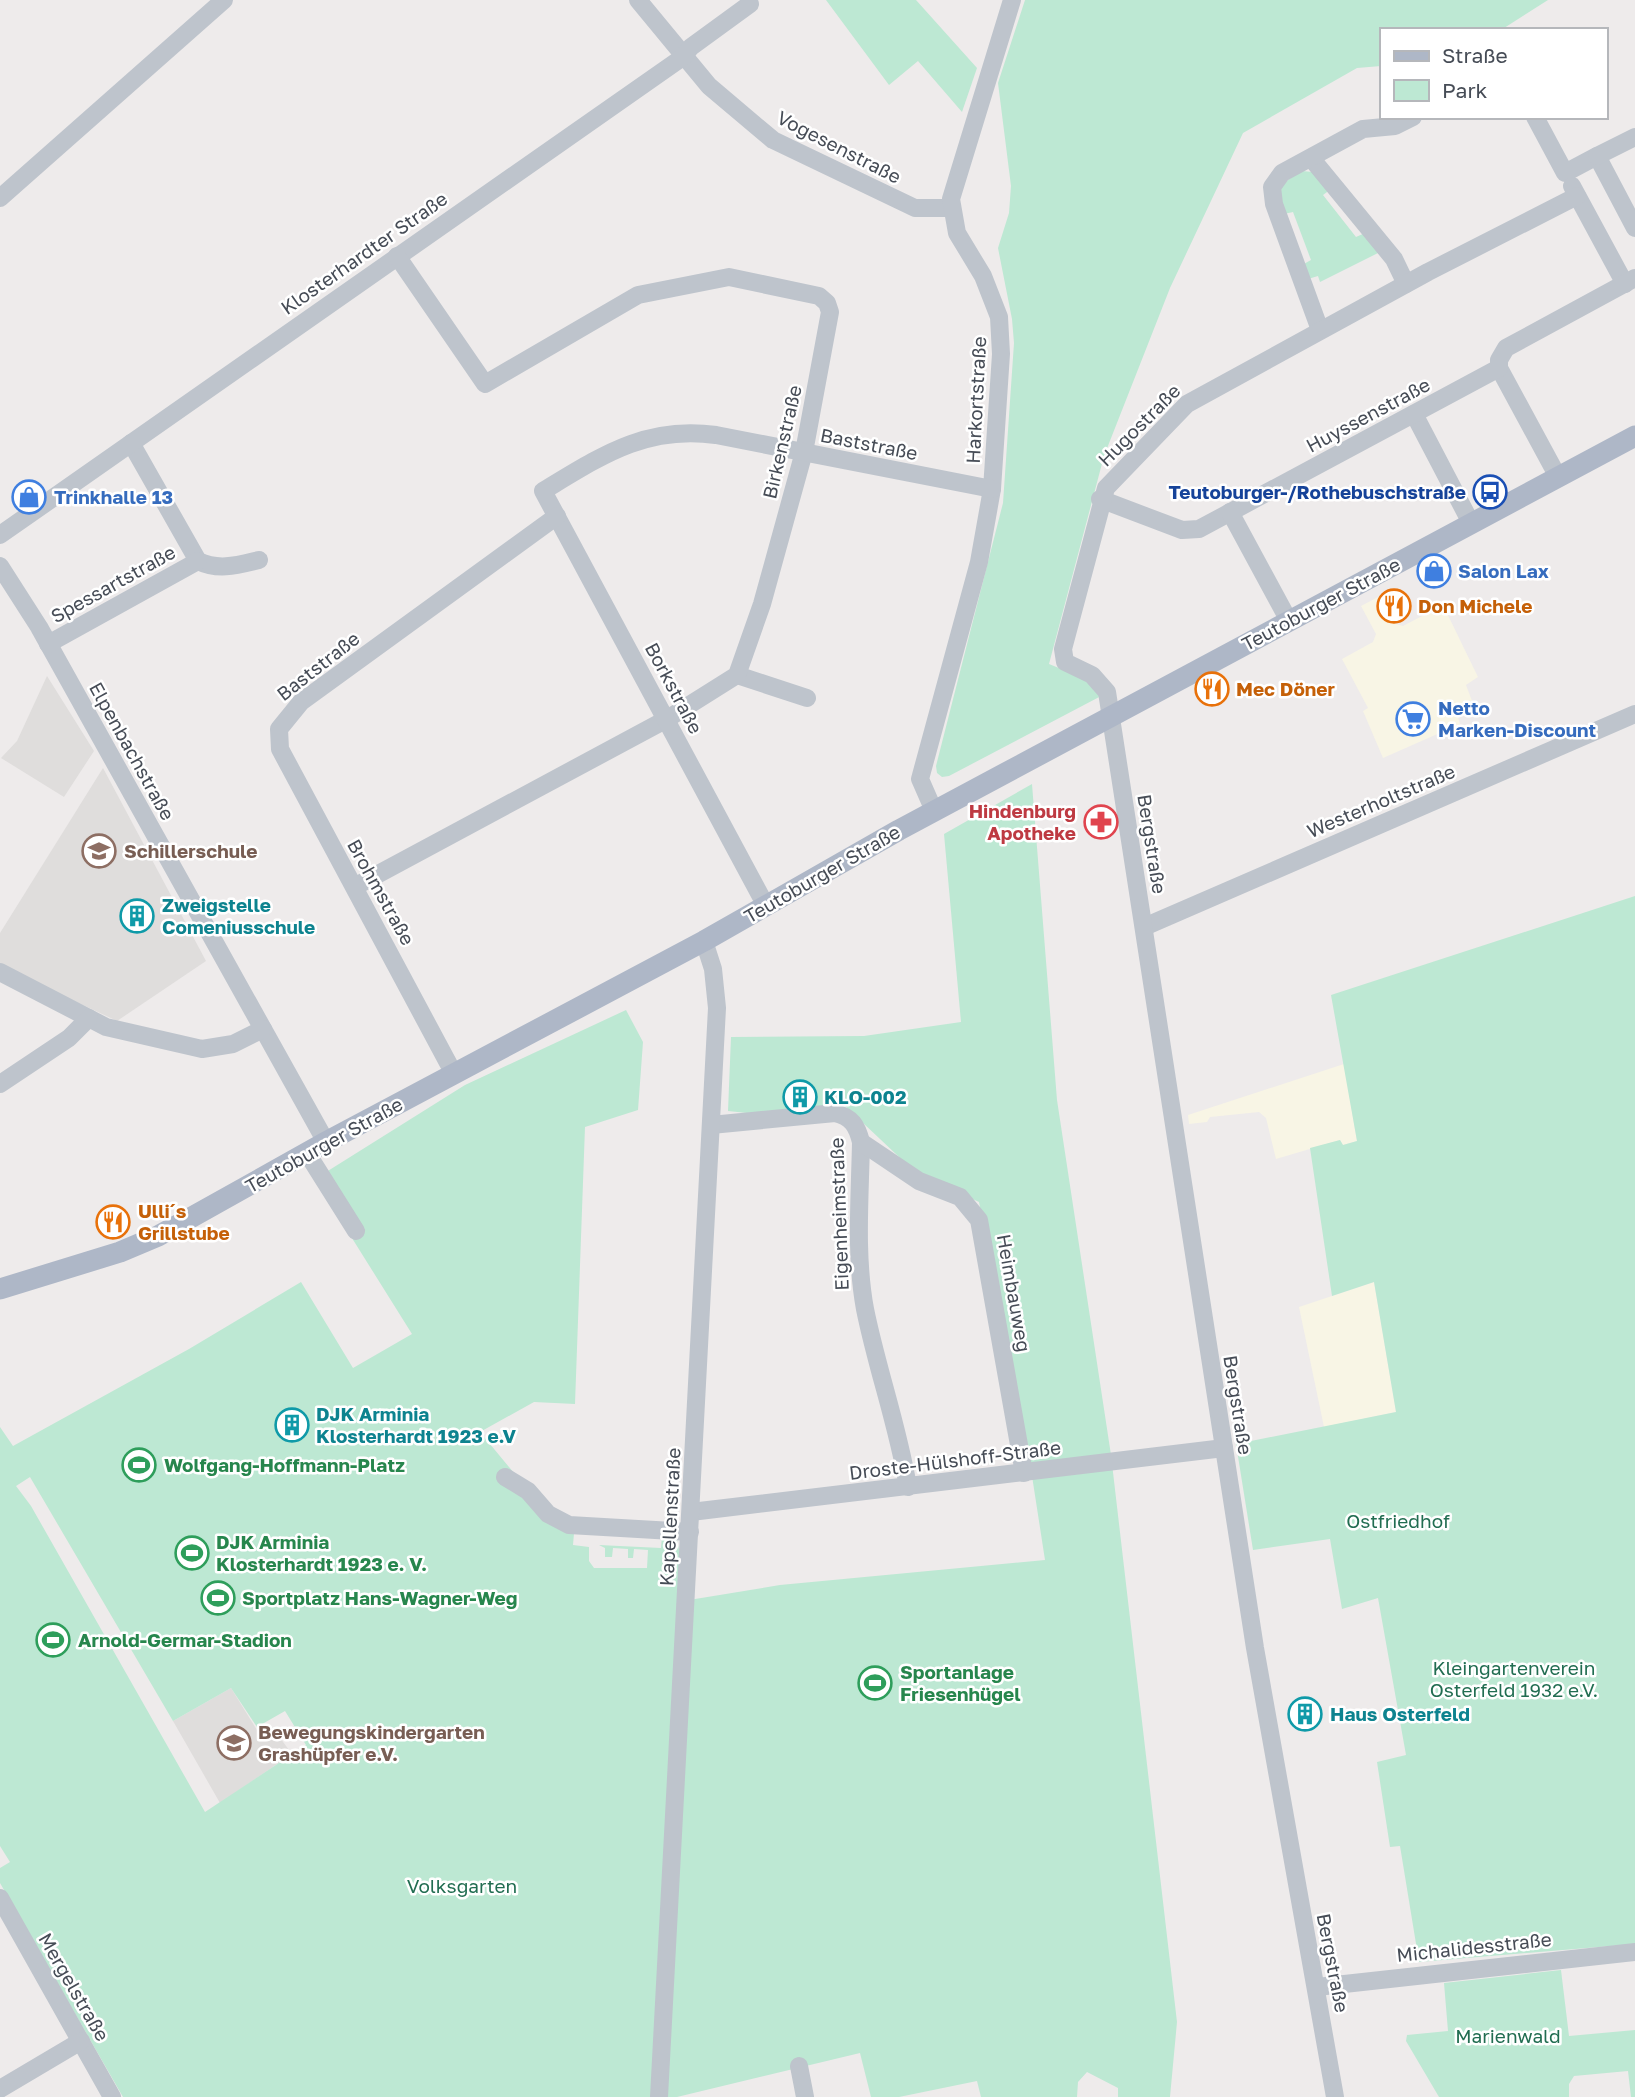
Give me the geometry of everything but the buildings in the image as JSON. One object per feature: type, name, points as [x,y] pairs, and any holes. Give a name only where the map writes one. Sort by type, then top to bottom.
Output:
[{"type":"main road","name":"Teutoburger Straße","points":[[0,1289],[141,1244],[326,1142],[704,941],[954,800],[1635,436]]},
{"type":"street","points":[[0,198],[224,0]]},
{"type":"street","name":"Vogesenstraße","points":[[638,0],[683,57],[741,116],[773,140],[915,208],[952,208]]},
{"type":"street","name":"Harkortstraße","points":[[934,811],[920,779],[979,562],[992,489],[1001,355],[999,317],[984,276],[957,233],[952,208],[956,177],[1012,0]]},
{"type":"street","name":"Klosterhardter Straße","points":[[0,535],[683,57],[691,47],[750,4]]},
{"type":"street","points":[[1320,330],[1272,195],[1272,187],[1282,173],[1363,129],[1395,126],[1409,119]]},
{"type":"street","points":[[1536,119],[1577,196],[1630,281]]},
{"type":"street","points":[[1565,173],[1635,136]]},
{"type":"street","points":[[1597,156],[1635,228]]},
{"type":"street","points":[[1311,158],[1394,259],[1406,284]]},
{"type":"street","name":"Hugostraße","points":[[1110,717],[1107,692],[1100,681],[1070,665],[1062,657],[1100,499],[1105,488],[1194,398],[1577,196]]},
{"type":"street","name":"Birkenstraße","points":[[397,256],[485,384],[638,295],[729,277],[820,296],[830,312],[804,452],[762,604],[737,676]]},
{"type":"street","name":"Huyssenstraße","points":[[1100,499],[1191,531],[1499,368],[1502,352],[1506,348],[1630,281]]},
{"type":"street","points":[[1499,368],[1559,477]]},
{"type":"street","points":[[1415,414],[1471,523]]},
{"type":"street","name":"Baststraße","points":[[543,491],[625,445],[657,434],[700,433],[992,489]]},
{"type":"street","name":"Spessartstraße","points":[[131,443],[198,561]]},
{"type":"street","name":"Borkstraße","points":[[543,491],[766,906]]},
{"type":"street","points":[[1230,512],[1289,621]]},
{"type":"street","name":"Baststraße","points":[[279,729],[301,702],[557,516]]},
{"type":"street","name":"Spessartstraße","points":[[48,643],[198,561],[225,567],[259,560]]},
{"type":"street","name":"Elpenbachstraße","points":[[0,566],[48,643],[326,1142]]},
{"type":"street","points":[[356,886],[667,719],[737,676],[807,698]]},
{"type":"street","name":"Westerholtstraße","points":[[1144,927],[1635,714]]},
{"type":"street","name":"Bergstraße","points":[[1110,717],[1284,1822],[1317,1987],[1335,2097]]},
{"type":"street","name":"Brohmstraße","points":[[279,729],[280,749],[356,886],[454,1074]]},
{"type":"street","name":"Kapellenstraße","points":[[660,2097],[711,1125],[716,986],[704,941]]},
{"type":"street","points":[[0,972],[106,1027],[202,1049],[225,1046],[263,1029]]},
{"type":"street","points":[[0,1084],[69,1038],[89,1018]]},
{"type":"street","name":"Eigenheimstraße","points":[[711,1125],[835,1113],[851,1120],[858,1129],[861,1142],[862,1286],[876,1351],[900,1435],[908,1487]]},
{"type":"street","name":"Heimbauweg","points":[[861,1142],[919,1181],[960,1197],[979,1220],[1024,1474]]},
{"type":"street","points":[[307,1153],[356,1231]]},
{"type":"street","name":"Droste-Hülshoff-Straße","points":[[691,1512],[1224,1448]]},
{"type":"street","points":[[505,1477],[528,1491],[548,1514],[569,1525],[690,1532]]},
{"type":"street","name":"Mergelstraße","points":[[0,1898],[112,2097]]},
{"type":"street","name":"Michalidesstraße","points":[[1317,1987],[1635,1952]]},
{"type":"street","points":[[0,2089],[80,2041]]},
{"type":"street","points":[[799,2066],[805,2097]]},
{"type":"shaded area","points":[[1380,596],[1396,624],[1403,626],[1443,605],[1478,677],[1466,685],[1474,706],[1457,714],[1460,724],[1383,758],[1363,711],[1368,708],[1342,659],[1373,642],[1376,634],[1361,606]]},
{"type":"shaded area","points":[[47,676],[94,751],[64,797],[1,758],[17,741]]},
{"type":"shaded area","name":"Schillerschule","points":[[103,768],[206,961],[117,1021],[0,966],[0,933]]},
{"type":"shaded area","points":[[1344,1064],[1357,1141],[1343,1145],[1340,1140],[1276,1159],[1266,1118],[1259,1112],[1210,1117],[1207,1122],[1189,1124],[1188,1115]]},
{"type":"shaded area","points":[[1374,1282],[1396,1412],[1324,1427],[1299,1307]]},
{"type":"shaded area","name":"Bewegungskindergarten Grashüpfer e.V.","points":[[231,1688],[257,1730],[264,1732],[272,1727],[292,1754],[220,1803],[173,1721]]},
{"type":"green space","points":[[826,0],[916,0],[977,68],[962,112],[918,61],[889,85]]},
{"type":"green space","points":[[1025,0],[1548,0],[1504,28],[1380,28],[1380,66],[1357,68],[1243,133],[1170,288],[1104,456],[1049,664],[1081,677],[1103,695],[949,776],[942,777],[937,773],[936,766],[1003,503],[1014,343],[998,248],[1009,213],[1011,186],[998,83]]},
{"type":"green space","points":[[1302,171],[1313,172],[1331,189],[1323,195],[1356,237],[1365,233],[1380,252],[1320,282],[1318,276],[1308,279],[1302,265],[1311,260],[1293,212],[1284,214],[1280,192],[1288,180]]},
{"type":"green space","name":"Volksgarten","points":[[1032,784],[1057,1100],[1111,1455],[1177,2022],[1170,2097],[1118,2097],[1118,2088],[1087,2072],[1078,2082],[1077,2097],[981,2097],[977,2081],[899,2097],[871,2097],[860,2053],[677,2097],[123,2097],[0,1883],[0,1868],[10,1862],[0,1846],[0,1427],[13,1446],[189,1349],[301,1282],[353,1368],[412,1334],[315,1179],[465,1085],[626,1010],[643,1042],[638,1110],[585,1127],[575,1404],[534,1402],[480,1432],[528,1490],[569,1521],[575,1521],[573,1545],[589,1547],[589,1561],[594,1568],[647,1568],[648,1550],[634,1549],[633,1558],[628,1558],[628,1549],[613,1548],[612,1557],[605,1557],[605,1548],[599,1545],[661,1548],[662,1536],[677,1540],[689,1600],[780,1585],[1045,1560],[1030,1463],[979,1202],[915,1172],[845,1106],[747,1113],[728,1111],[731,1037],[864,1036],[961,1022],[944,834]],"holes":[[[30,1477],[173,1721],[231,1688],[257,1727],[285,1711],[306,1745],[205,1812],[31,1506],[16,1486]]]},
{"type":"green space","points":[[1635,896],[1635,1944],[1419,1962],[1400,1846],[1390,1847],[1377,1762],[1406,1755],[1378,1598],[1342,1609],[1330,1539],[1253,1550],[1236,1444],[1396,1412],[1374,1282],[1332,1296],[1310,1148],[1340,1140],[1343,1145],[1357,1141],[1331,995]]},
{"type":"green space","name":"Marienwald","points":[[1561,1970],[1569,2036],[1635,2030],[1635,2097],[1631,2097],[1628,2071],[1574,2076],[1569,2084],[1569,2097],[1439,2097],[1406,2041],[1407,2035],[1448,2031],[1444,1983]]},
{"type":"place","name":"Teutoburger-/Rothebuschstraße","points":[[1490,492]]},
{"type":"place","name":"Trinkhalle 13","points":[[29,497]]},
{"type":"place","name":"Salon Lax","points":[[1434,571]]},
{"type":"place","name":"Don Michele","points":[[1394,606]]},
{"type":"place","name":"Mec Döner","points":[[1212,689]]},
{"type":"place","name":"Netto Marken-Discount","points":[[1413,719]]},
{"type":"place","name":"Hindenburg Apotheke","points":[[1101,822]]},
{"type":"place","name":"Schillerschule","points":[[99,851]]},
{"type":"place","name":"Zweigstelle Comeniusschule","points":[[137,916]]},
{"type":"place","name":"KLO-002","points":[[800,1097]]},
{"type":"place","name":"Ulli´s Grillstube","points":[[113,1222]]},
{"type":"place","name":"DJK Arminia Klosterhardt 1923 e.V","points":[[292,1425]]},
{"type":"place","name":"Wolfgang-Hoffmann-Platz","points":[[139,1465]]},
{"type":"place","name":"DJK Arminia Klosterhardt 1923 e. V.","points":[[192,1553]]},
{"type":"place","name":"Sportplatz Hans-Wagner-Weg","points":[[218,1598]]},
{"type":"place","name":"Arnold-Germar-Stadion","points":[[53,1640]]},
{"type":"place","name":"Sportanlage Friesenhügel","points":[[875,1683]]},
{"type":"place","name":"Haus Osterfeld","points":[[1305,1714]]},
{"type":"place","name":"Bewegungskindergarten Grashüpfer e.V.","points":[[234,1743]]},
{"type":"park label","name":"Ostfriedhof","points":[[1398,1521]]},
{"type":"park label","name":"Kleingartenverein Osterfeld 1932 e.V.","points":[[1514,1679]]}]
